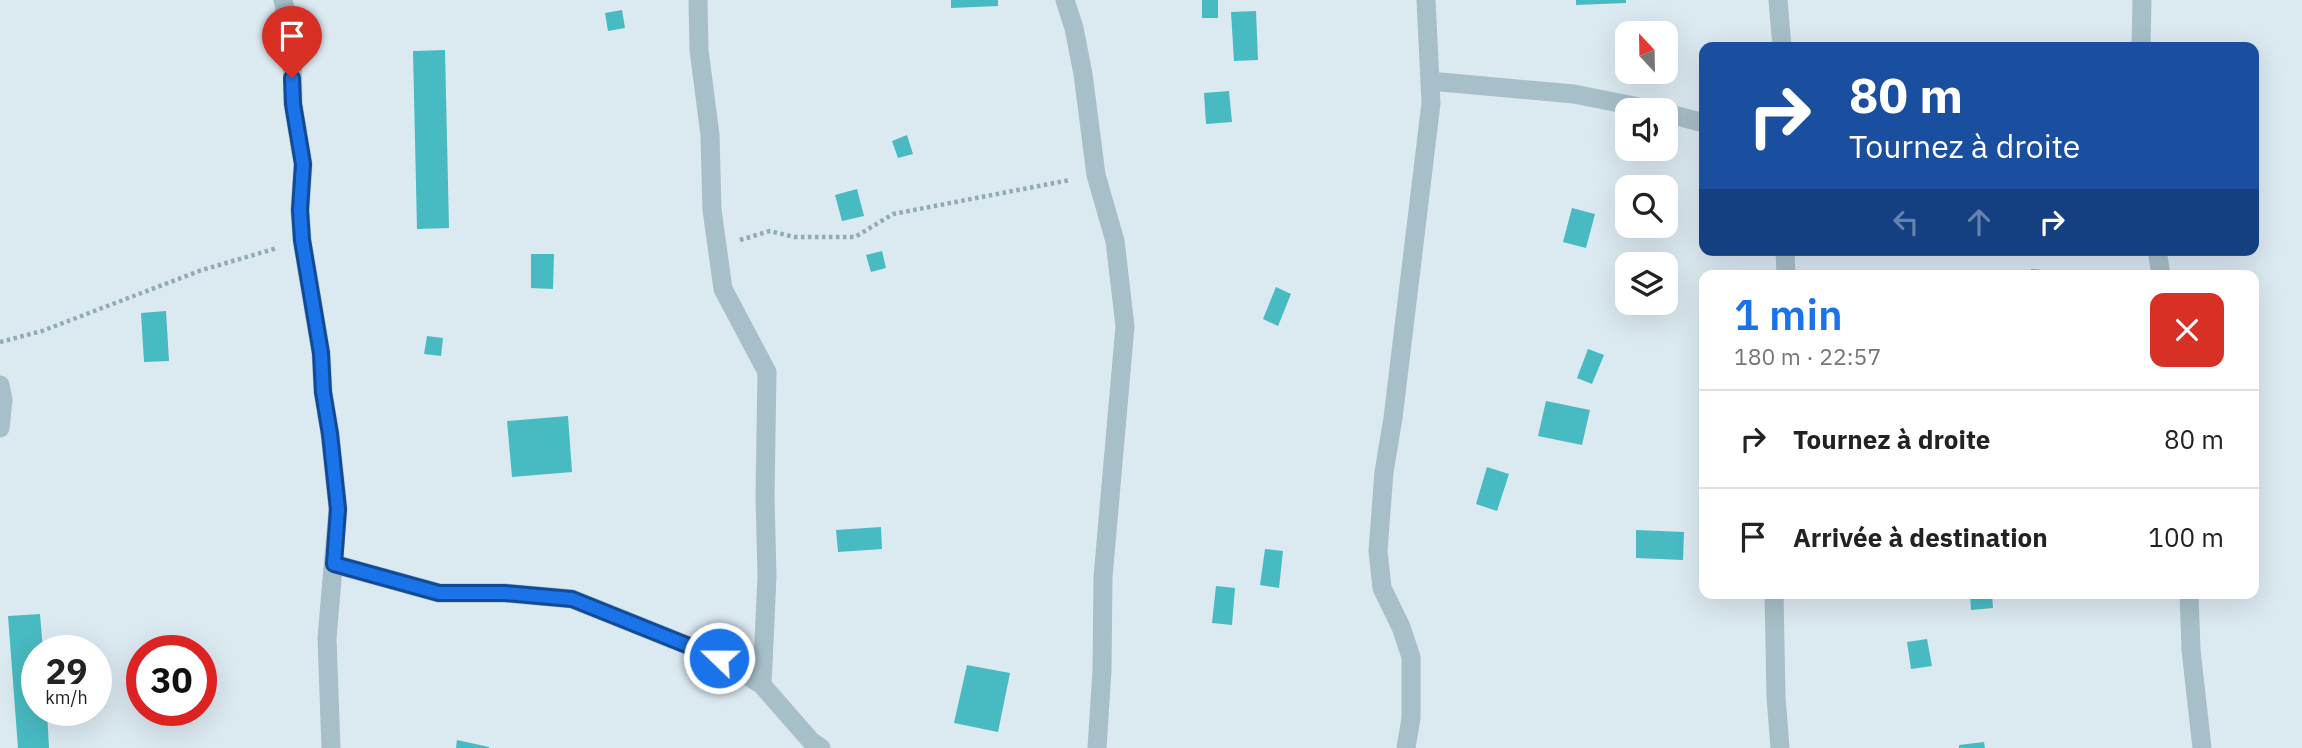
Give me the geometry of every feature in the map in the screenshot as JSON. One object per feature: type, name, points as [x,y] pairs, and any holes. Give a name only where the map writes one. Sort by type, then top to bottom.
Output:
[{"type":"street","points":[[283,0],[292,38],[293,104],[303,164],[300,210],[302,240],[321,353],[323,392],[337,497],[327,638],[331,748]]},
{"type":"street","points":[[698,0],[699,50],[710,135],[712,209],[723,289],[767,372],[767,576],[762,685]]},
{"type":"street","points":[[1065,0],[1083,74],[1096,175],[1115,241],[1125,326],[1103,577],[1102,670],[1097,748]]},
{"type":"street","points":[[1406,748],[1411,718],[1411,657],[1401,627],[1382,588],[1378,551],[1384,472],[1393,418],[1431,103],[1426,0]]},
{"type":"street","points":[[1777,0],[1781,42]]},
{"type":"street","points":[[2141,0],[2141,42]]},
{"type":"street","points":[[1430,81],[1574,94],[1615,102]]},
{"type":"street","points":[[1678,116],[1699,122]]},
{"type":"street","points":[[0,385],[3,400],[0,428]]},
{"type":"street","points":[[334,564],[439,593],[505,593],[572,599],[719,658],[762,685],[811,741],[821,748]]},
{"type":"street","points":[[1774,599],[1780,748]]},
{"type":"street","points":[[2189,599],[2191,650],[2202,748]]},
{"type":"path","points":[[716,247],[770,231],[794,237],[855,237],[892,214],[1096,175]]},
{"type":"path","points":[[0,342],[93,312],[198,271],[302,240]]},
{"type":"building","points":[[951,0],[998,0],[998,6],[951,8]]},
{"type":"building","points":[[1202,0],[1218,0],[1218,18],[1202,18]]},
{"type":"building","points":[[1576,0],[1626,0],[1626,3],[1576,5]]},
{"type":"building","points":[[622,10],[625,28],[608,31],[605,13]]},
{"type":"building","points":[[1256,11],[1258,60],[1234,61],[1231,12]]},
{"type":"building","points":[[445,50],[449,228],[417,229],[413,51]]},
{"type":"building","points":[[1229,91],[1232,122],[1206,124],[1204,93]]},
{"type":"building","points":[[907,135],[913,154],[898,158],[892,141]]},
{"type":"building","points":[[857,189],[864,216],[842,221],[835,195]]},
{"type":"building","points":[[1572,208],[1595,214],[1586,248],[1563,242]]},
{"type":"building","points":[[882,251],[886,268],[871,272],[866,255]]},
{"type":"building","points":[[531,254],[554,254],[553,289],[531,288]]},
{"type":"building","points":[[1276,287],[1291,294],[1278,326],[1263,319]]},
{"type":"building","points":[[166,311],[169,361],[144,362],[141,313]]},
{"type":"building","points":[[427,336],[443,338],[441,356],[424,354]]},
{"type":"building","points":[[1588,349],[1604,355],[1592,384],[1577,378]]},
{"type":"building","points":[[1546,401],[1590,410],[1582,445],[1538,436]]},
{"type":"building","points":[[568,416],[572,472],[512,477],[507,421]]},
{"type":"building","points":[[1487,467],[1509,474],[1497,511],[1476,504]]},
{"type":"building","points":[[881,527],[882,549],[838,552],[836,530]]},
{"type":"building","points":[[1636,530],[1684,532],[1683,560],[1636,558]]},
{"type":"building","points":[[1265,549],[1283,551],[1279,588],[1260,585]]},
{"type":"building","points":[[1216,586],[1235,588],[1232,625],[1212,623]]},
{"type":"building","points":[[1970,599],[1992,599],[1993,608],[1971,610]]},
{"type":"building","points":[[40,614],[42,635],[21,635],[21,726],[48,726],[49,748],[18,748],[8,616]]},
{"type":"building","points":[[1927,639],[1932,666],[1911,669],[1907,642]]},
{"type":"building","points":[[967,665],[1010,673],[998,732],[954,723]]},
{"type":"building","points":[[457,740],[489,747],[489,748],[456,748]]},
{"type":"building","points":[[1984,742],[1985,748],[1959,748],[1959,745]]},
{"type":"route","points":[[292,78],[293,104],[303,164],[300,210],[302,240],[321,353],[323,392],[338,509],[334,564],[439,593],[505,593],[572,599],[719,658]]}]
